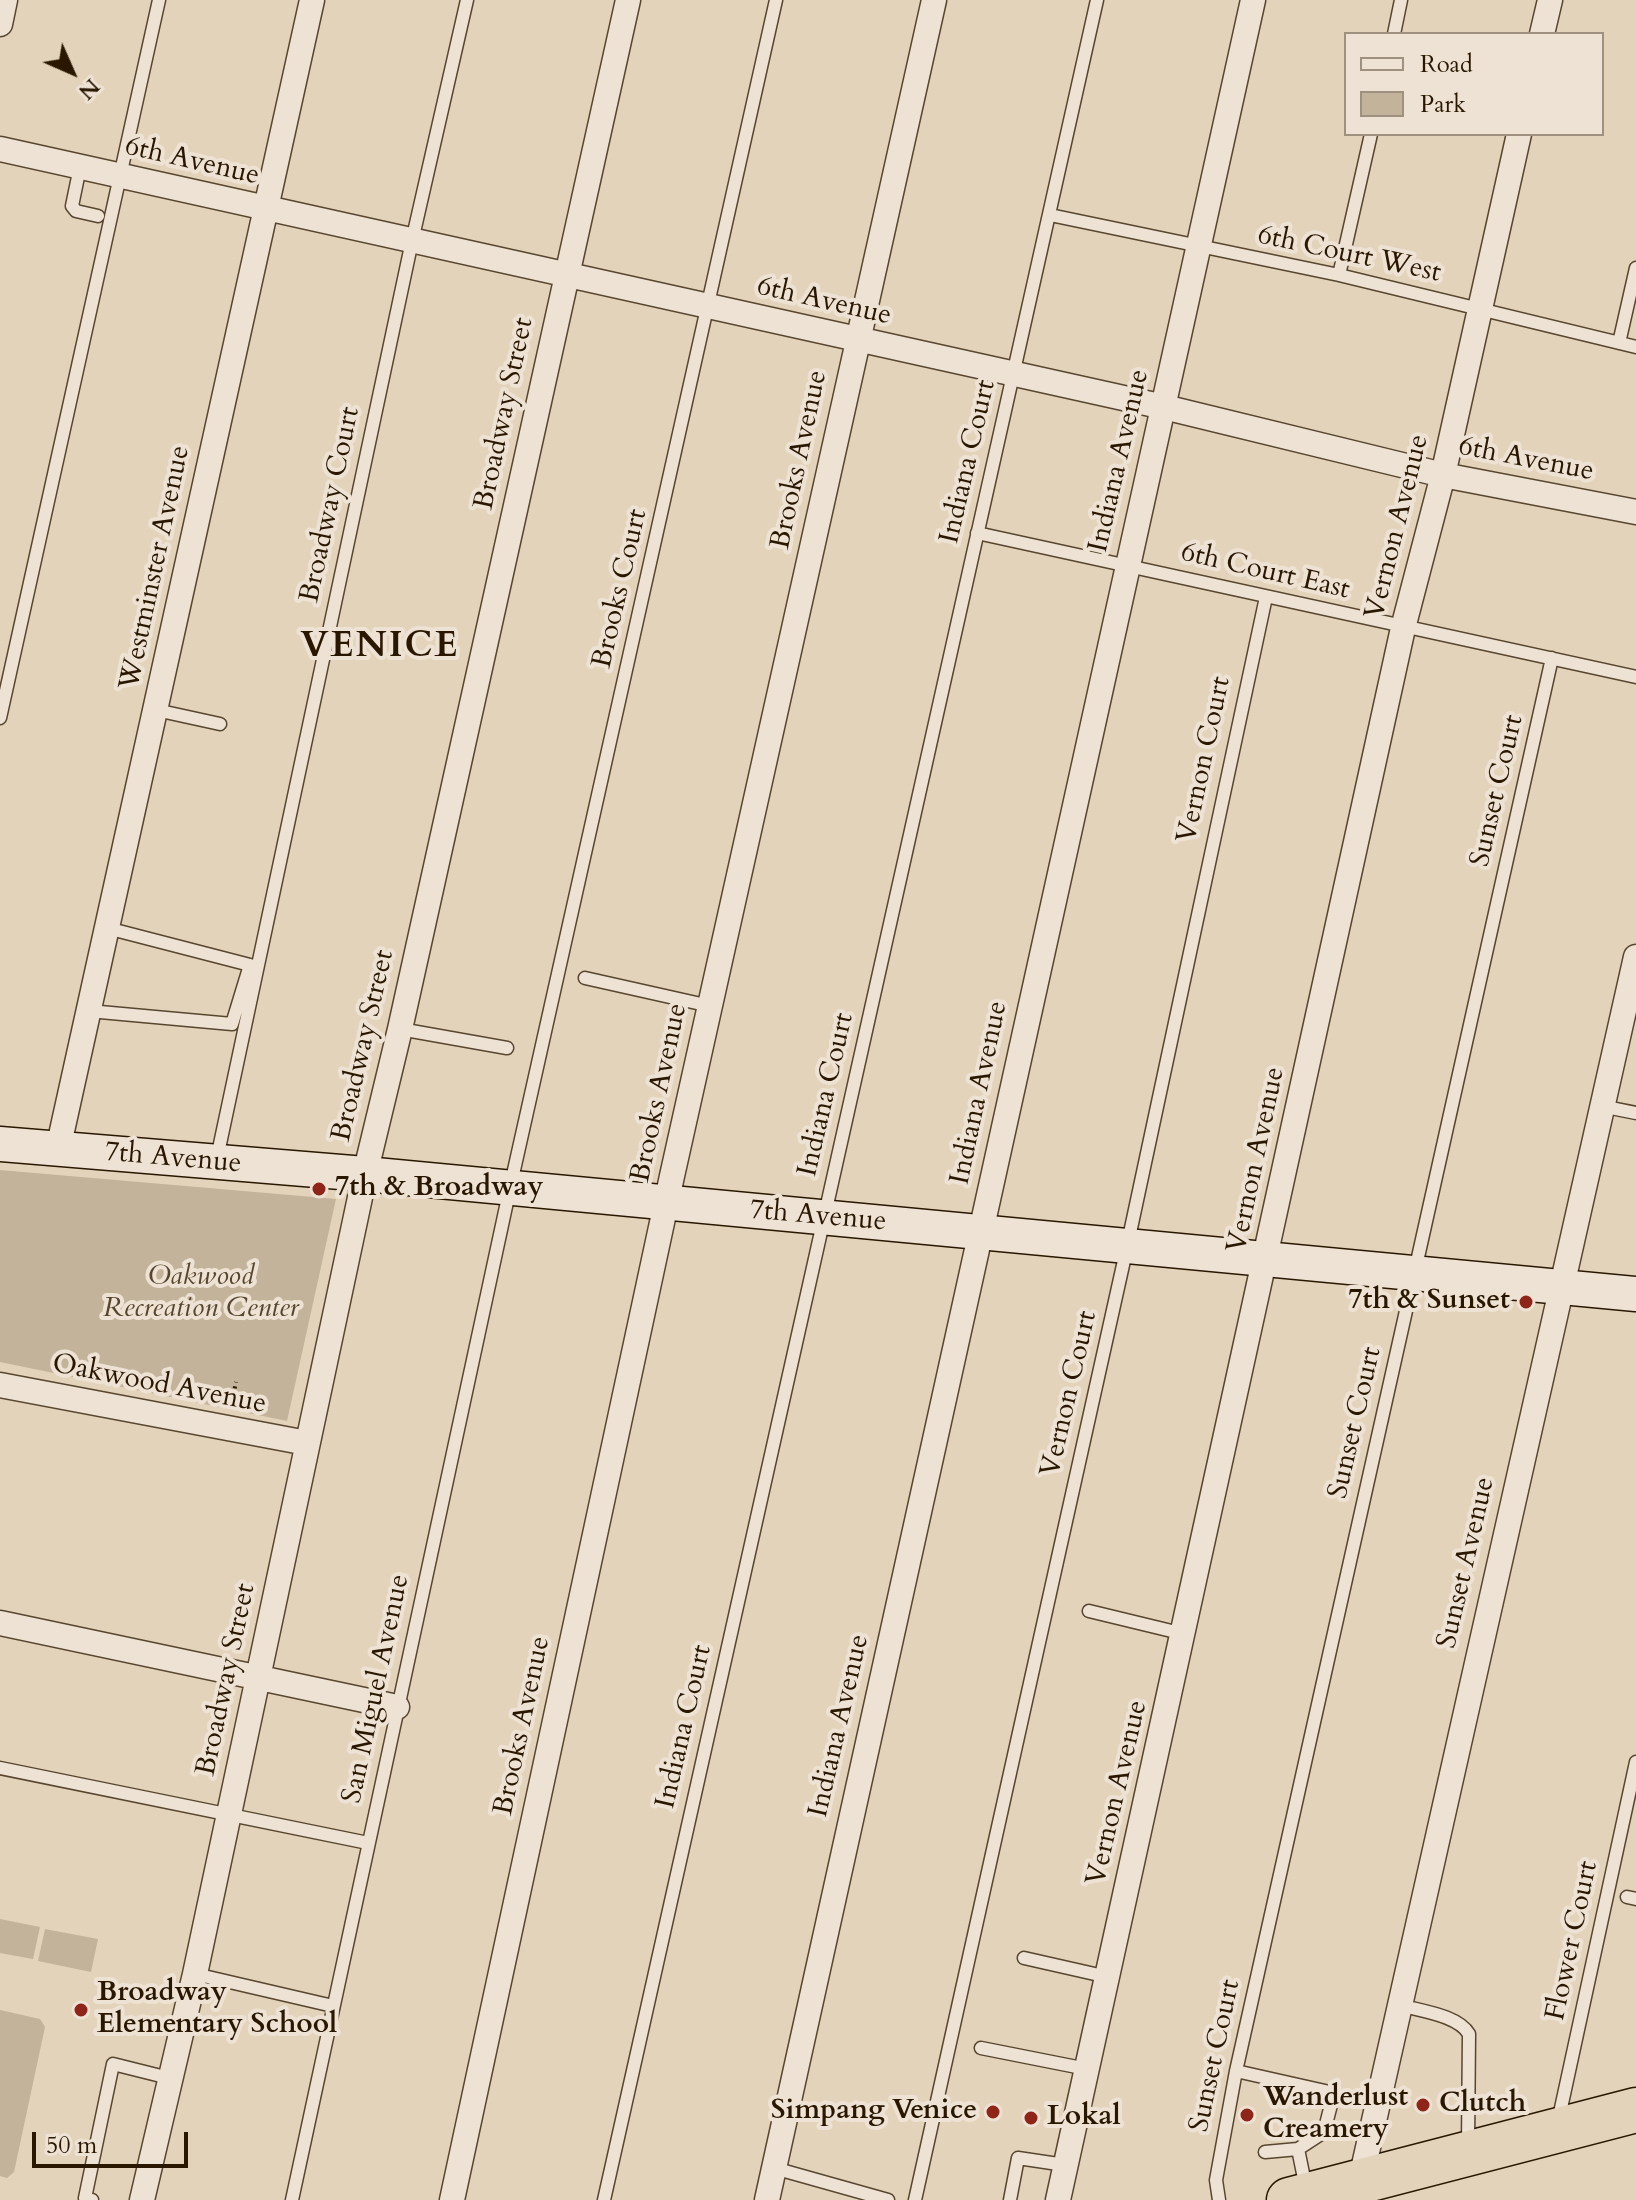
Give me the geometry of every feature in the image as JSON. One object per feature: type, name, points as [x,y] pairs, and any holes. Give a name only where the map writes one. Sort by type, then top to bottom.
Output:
[{"type":"highway","points":[[1300,2198],[1636,2110]]},
{"type":"street","points":[[0,24],[5,0]]},
{"type":"street","name":"Westminster Avenue","points":[[58,1149],[312,0]]},
{"type":"street","name":"Broadway Street","points":[[142,2200],[195,1974],[365,1174],[400,1029],[628,0]]},
{"type":"street","name":"Brooks Avenue","points":[[452,2200],[667,1202],[934,0]]},
{"type":"street","name":"Indiana Avenue","points":[[767,2200],[1253,0]]},
{"type":"street","points":[[1542,32],[1550,0]]},
{"type":"street","name":"Vernon Avenue","points":[[1058,2200],[1403,628],[1443,475],[1519,136]]},
{"type":"street","name":"6th Avenue","points":[[0,149],[857,341],[1014,373],[1443,475],[1636,512]]},
{"type":"street","name":"Sunset Avenue","points":[[1360,2183],[1559,1287],[1636,957]]},
{"type":"street","name":"7th Avenue","points":[[0,1144],[365,1174],[1636,1294]]},
{"type":"street","name":"Oakwood Avenue","points":[[0,1385],[307,1443]]},
{"type":"street","points":[[0,1623],[397,1707]]},
{"type":"lane","points":[[0,718],[159,0]]},
{"type":"lane","name":"Broadway Court","points":[[216,1163],[412,241],[467,0]]},
{"type":"lane","name":"Brooks Court","points":[[510,1188],[776,0]]},
{"type":"lane","name":"Indiana Court","points":[[604,2200],[1097,0]]},
{"type":"lane","points":[[1394,32],[1401,0]]},
{"type":"lane","points":[[1339,275],[1371,136]]},
{"type":"lane","points":[[80,167],[72,206],[76,211],[98,216]]},
{"type":"lane","name":"6th Court West","points":[[1050,215],[1339,275],[1636,347]]},
{"type":"lane","points":[[1619,343],[1636,268]]},
{"type":"lane","name":"6th Court East","points":[[977,533],[1636,677]]},
{"type":"lane","name":"Vernon Court","points":[[915,2200],[1127,1247],[1266,597]]},
{"type":"lane","name":"Sunset Court","points":[[1219,2200],[1216,2180],[1236,2071],[1552,658]]},
{"type":"lane","points":[[156,710],[220,724]]},
{"type":"lane","points":[[89,1011],[232,1024],[250,965],[107,928]]},
{"type":"lane","points":[[585,978],[710,1006]]},
{"type":"lane","points":[[400,1029],[507,1048]]},
{"type":"lane","points":[[1601,1106],[1636,1113]]},
{"type":"lane","name":"San Miguel Avenue","points":[[292,2200],[510,1188]]},
{"type":"lane","points":[[1089,1611],[1184,1634]]},
{"type":"lane","name":"Flower Court","points":[[1556,2131],[1636,1762]]},
{"type":"lane","points":[[0,1768],[368,1843]]},
{"type":"lane","points":[[1024,1958],[1108,1977]]},
{"type":"lane","points":[[195,1974],[333,2006]]},
{"type":"lane","points":[[1400,2005],[1455,2021],[1464,2026],[1469,2034],[1468,2154]]},
{"type":"lane","points":[[981,2048],[1087,2069]]},
{"type":"lane","points":[[92,2200],[85,2198],[113,2064],[169,2078]]},
{"type":"lane","points":[[1236,2071],[1334,2093],[1324,2132],[1298,2149],[1265,2152]]},
{"type":"lane","points":[[1298,2149],[1300,2198]]},
{"type":"lane","points":[[1010,2200],[1018,2158],[1065,2165]]},
{"type":"lane","points":[[774,2168],[888,2200]]},
{"type":"path","points":[[230,1412],[236,1382]]},
{"type":"green space","name":"Oakwood Recreation Center","points":[[0,1170],[336,1199],[287,1421],[0,1362]]},
{"type":"green space","points":[[0,1919],[40,1927],[33,1959],[0,1953]]},
{"type":"green space","points":[[45,1929],[98,1939],[91,1972],[38,1961]]},
{"type":"green space","points":[[0,2010],[40,2019],[45,2027],[14,2172],[7,2178],[0,2176]]},
{"type":"place","name":"7th & Broadway","points":[[319,1189]]},
{"type":"place","name":"7th & Sunset","points":[[1526,1302]]},
{"type":"place","name":"Broadway Elementary School","points":[[81,2010]]},
{"type":"place","name":"Clutch","points":[[1423,2105]]},
{"type":"place","name":"Simpang Venice","points":[[993,2112]]},
{"type":"place","name":"Wanderlust Creamery","points":[[1247,2115]]},
{"type":"place","name":"Lokal","points":[[1031,2118]]},
{"type":"district","name":"VENICE","points":[[380,648]]}]
